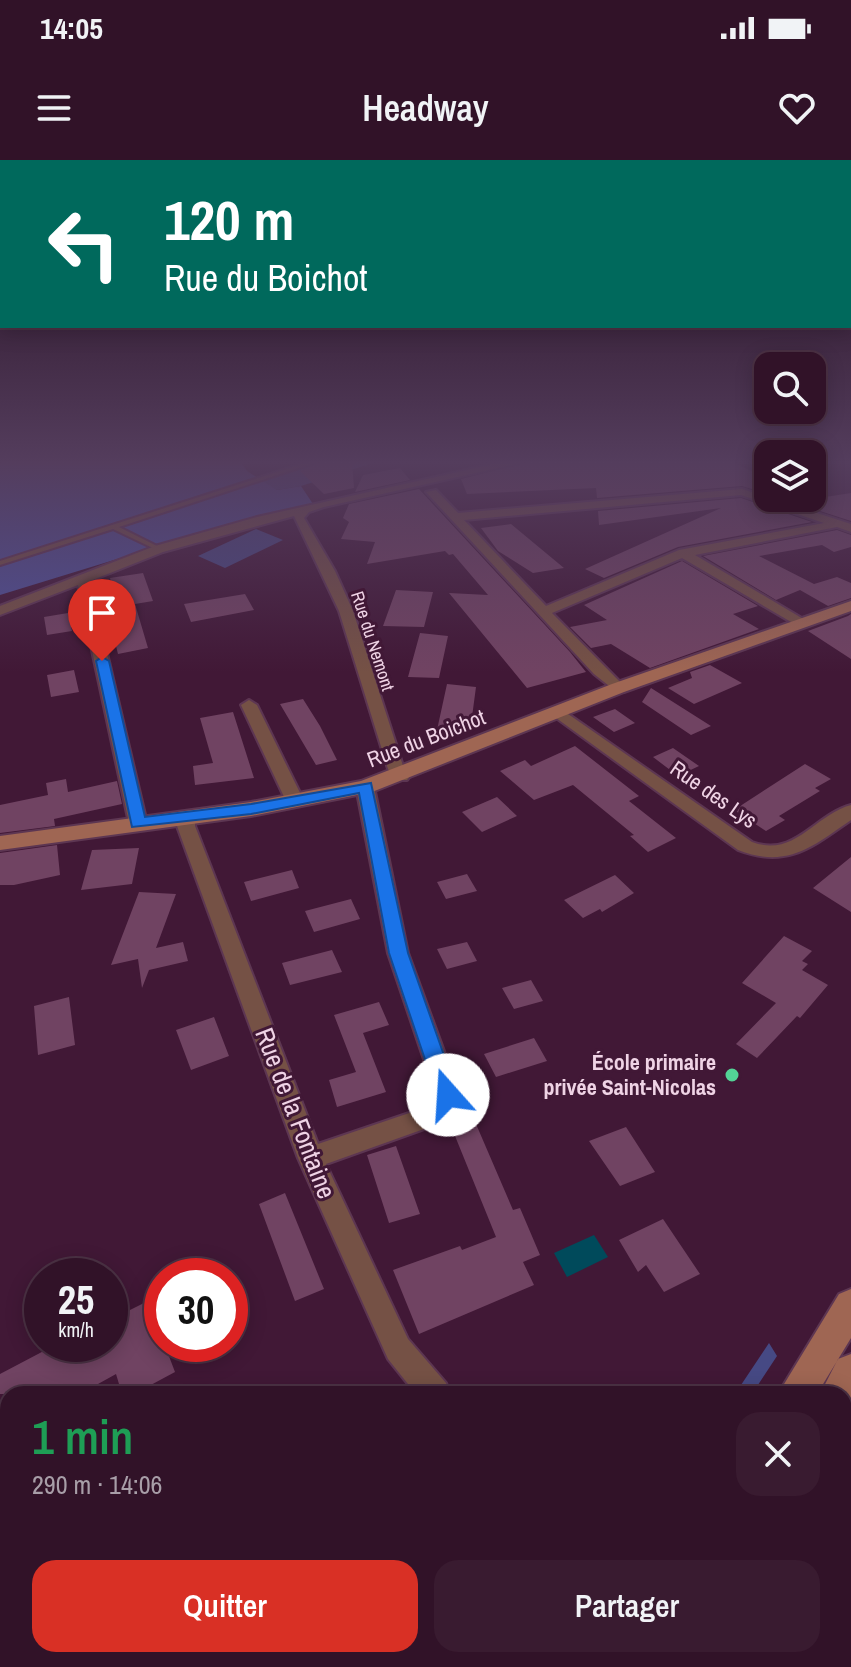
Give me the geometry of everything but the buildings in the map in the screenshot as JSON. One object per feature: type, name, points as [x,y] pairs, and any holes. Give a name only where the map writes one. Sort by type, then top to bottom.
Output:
[{"type":"street","points":[[0,611],[159,549],[219,531]]},
{"type":"street","name":"Rue du Nemont","points":[[305,531],[329,571],[346,611],[396,769],[401,776]]},
{"type":"street","points":[[467,531],[618,688]]},
{"type":"street","points":[[543,612],[683,553],[794,531]]},
{"type":"street","points":[[683,553],[803,623]]},
{"type":"street","points":[[83,579],[138,823]]},
{"type":"street","name":"Rue du Boichot","points":[[0,843],[186,818],[365,787],[401,776],[618,688],[851,606]]},
{"type":"street","points":[[249,705],[295,801]]},
{"type":"street","name":"Rue des Lys","points":[[558,712],[745,846],[758,852],[768,855],[785,853],[851,811]]},
{"type":"street","points":[[311,1158],[429,1117],[441,1109],[448,1095],[398,953],[365,787]]},
{"type":"street","name":"Rue de la Fontaine","points":[[186,818],[186,826],[311,1158],[398,1349],[428,1386]]},
{"type":"street","points":[[801,1386],[851,1306]]},
{"type":"lane","points":[[0,563],[97,531]]},
{"type":"lane","points":[[124,531],[159,549]]},
{"type":"shaded area","points":[[0,531],[207,531],[0,595]]},
{"type":"shaded area","points":[[251,531],[262,531],[283,540],[225,568],[198,556]]},
{"type":"shaded area","points":[[594,1235],[608,1257],[567,1277],[554,1253]]},
{"type":"shaded area","points":[[769,1343],[777,1356],[757,1386],[740,1386]]},
{"type":"place","name":"École primaire privée Saint-Nicolas","points":[[732,1075]]},
{"type":"route","points":[[102,661],[138,823],[251,809],[365,787],[398,953],[448,1095]]}]
